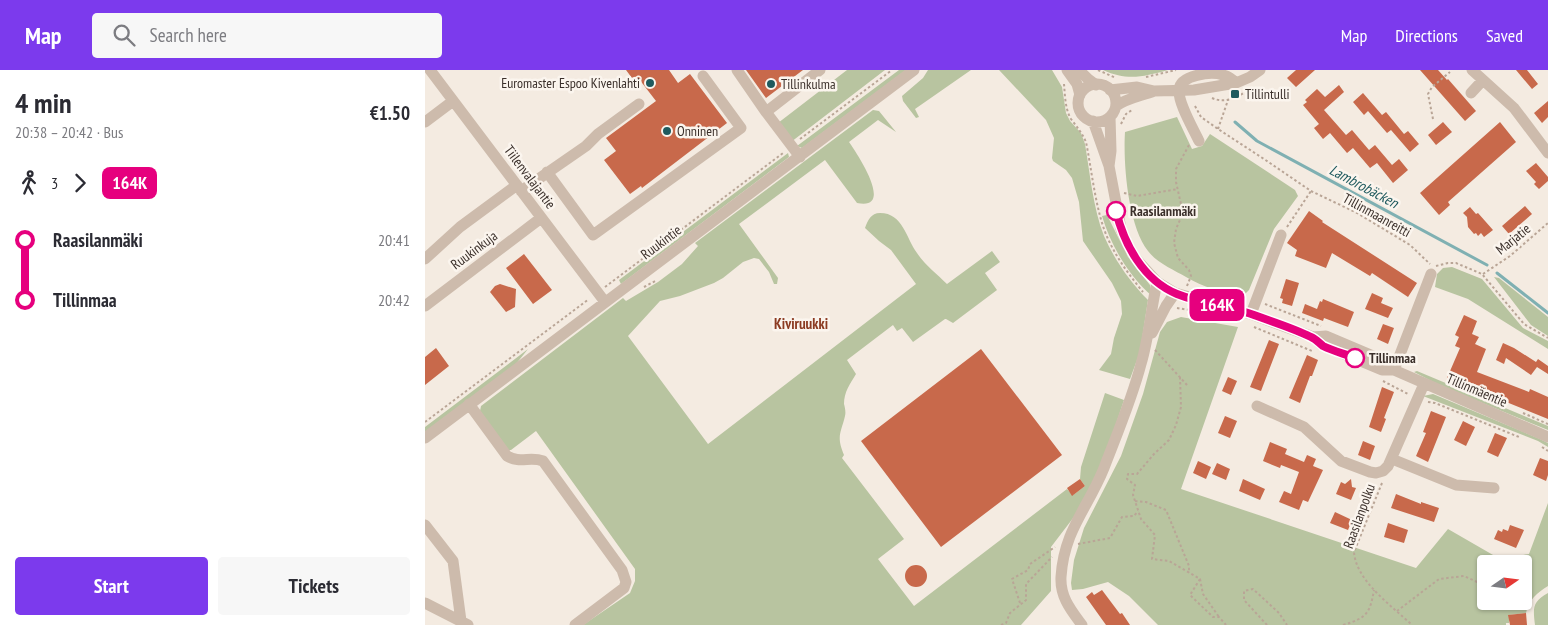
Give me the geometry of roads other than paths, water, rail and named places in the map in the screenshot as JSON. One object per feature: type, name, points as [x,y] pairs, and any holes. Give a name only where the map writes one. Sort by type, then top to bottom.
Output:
[{"type":"street","name":"Tiilenvalajantie","points":[[430,70],[605,302]]},
{"type":"street","points":[[737,70],[800,156]]},
{"type":"street","points":[[766,112],[820,70]]},
{"type":"street","name":"Ruukintie","points":[[425,438],[914,70]]},
{"type":"street","points":[[1067,70],[1077,84],[1081,113],[1093,122],[1102,122],[1122,102],[1154,91]]},
{"type":"street","points":[[1079,70],[1096,85],[1110,90],[1115,97],[1113,112]]},
{"type":"street","points":[[1110,90],[1137,87],[1154,91],[1179,91],[1236,83],[1260,70]]},
{"type":"street","points":[[1471,70],[1514,108],[1548,153]]},
{"type":"street","points":[[547,172],[593,235],[741,128],[703,76]]},
{"type":"street","points":[[1471,93],[1483,80]]},
{"type":"street","points":[[1080,95],[1087,88],[1096,85]]},
{"type":"street","points":[[1179,91],[1197,138]]},
{"type":"street","points":[[425,122],[453,101]]},
{"type":"street","points":[[425,259],[460,227],[586,146],[598,134],[639,104]]},
{"type":"street","name":"Tillinmäentie","points":[[1109,166],[1113,112]]},
{"type":"street","name":"Tillinmäentie","points":[[1093,122],[1109,166],[1118,220],[1127,246],[1157,282],[1179,289],[1251,320],[1313,337],[1326,336],[1385,361],[1395,370],[1424,384],[1548,437]]},
{"type":"street","name":"Ruukinkuja","points":[[425,306],[541,218]]},
{"type":"street","points":[[1251,320],[1256,300],[1281,235]]},
{"type":"street","points":[[1395,370],[1431,274]]},
{"type":"street","points":[[1150,344],[1157,282]]},
{"type":"street","points":[[1082,625],[1070,609],[1062,593],[1061,580],[1065,548],[1071,530],[1103,470],[1141,366],[1166,306],[1179,289]]},
{"type":"street","points":[[1257,406],[1303,427],[1336,457],[1361,469],[1376,473],[1383,471],[1392,459],[1424,384]]},
{"type":"street","points":[[469,404],[507,456],[512,459],[536,458],[543,461],[622,570],[626,582],[624,588],[575,625]]},
{"type":"street","points":[[1392,459],[1456,485],[1493,488]]},
{"type":"street","points":[[425,525],[453,561],[465,623]]},
{"type":"street","points":[[425,603],[465,623]]},
{"type":"waterway","name":"Lambrobäcken","points":[[1235,122],[1257,141],[1487,265]]},
{"type":"waterway","name":"Lambrobäcken","points":[[1497,273],[1548,313]]},
{"type":"place","name":"Euromaster Espoo Kivenlahti","points":[[650,83]]},
{"type":"place","name":"Tillinkulma","points":[[771,84]]},
{"type":"place","name":"Tillintulli","points":[[1235,94]]},
{"type":"place","name":"Onninen","points":[[667,131]]},
{"type":"place","name":"Raasilanmäki","points":[[1116,211]]},
{"type":"place","name":"Tillinmaa","points":[[1355,358]]},
{"type":"district","name":"Kiviruukki","points":[[801,323]]}]
